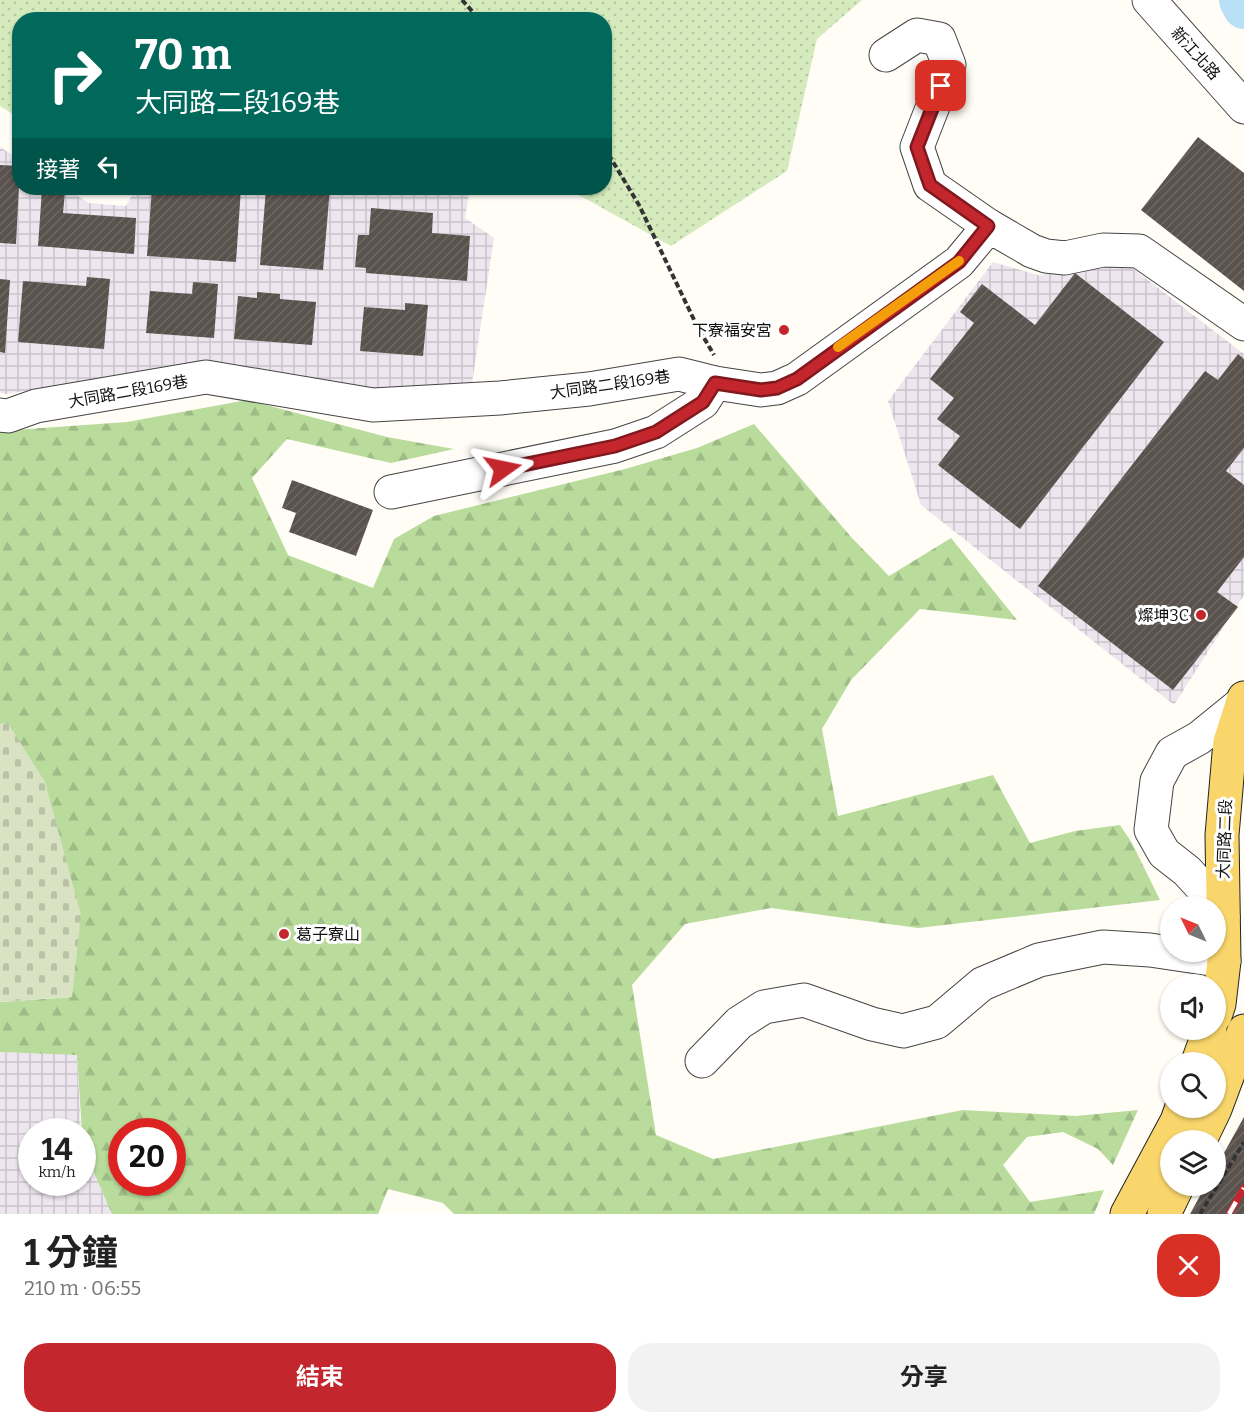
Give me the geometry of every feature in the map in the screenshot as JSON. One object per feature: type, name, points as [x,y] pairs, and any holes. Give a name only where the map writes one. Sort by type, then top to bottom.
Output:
[{"type":"main road","name":"大同路二段","points":[[1223,896],[1222,835],[1230,742],[1243,701]]},
{"type":"main road","points":[[1205,1130],[1244,1031]]},
{"type":"main road","points":[[1127,1214],[1178,1118]]},
{"type":"main road","points":[[1164,1214],[1173,1196]]},
{"type":"street","name":"新江北路","points":[[1149,0],[1244,107]]},
{"type":"street","points":[[886,55],[917,35],[939,39],[949,65],[917,147],[930,185],[988,226],[1032,251],[1046,256],[1065,258],[1103,250],[1139,251],[1244,324]]},
{"type":"street","name":"大同路二段169巷","points":[[0,415],[8,416],[36,406],[206,378],[373,405],[500,398],[589,389],[679,374],[724,385],[761,390],[777,388],[797,379],[959,262],[988,226]]},
{"type":"street","points":[[391,492],[615,446],[656,432],[703,402],[724,385]]},
{"type":"street","points":[[1210,896],[1187,871],[1164,853],[1151,830],[1157,781],[1172,753],[1199,738],[1243,701]]},
{"type":"street","points":[[702,1061],[739,1023],[764,1007],[804,1000],[872,1024],[903,1031],[937,1022],[982,984],[1039,960],[1103,947],[1160,951]]},
{"type":"path","points":[[462,0],[473,12]]},
{"type":"path","points":[[612,160],[639,205],[724,385]]},
{"type":"path","points":[[1200,1214],[1244,1142]]},
{"type":"shaded area","points":[[0,147],[12,155],[12,195],[76,195],[89,203],[126,206],[132,195],[469,195],[465,218],[494,238],[471,390],[359,392],[203,364],[0,393]]},
{"type":"shaded area","points":[[993,262],[1038,275],[1127,264],[1244,354],[1244,595],[1174,705],[921,505],[888,401]]},
{"type":"shaded area","points":[[0,1052],[77,1054],[80,1118],[18,1118],[18,1196],[96,1196],[96,1178],[112,1214],[0,1214]]},
{"type":"green space","points":[[0,0],[862,0],[817,39],[787,171],[671,246],[579,195],[612,195],[612,12],[12,12],[12,114],[0,106]]},
{"type":"green space","points":[[247,400],[387,437],[454,449],[391,463],[287,439],[252,478],[288,555],[373,588],[394,539],[434,516],[625,469],[697,448],[754,424],[852,538],[889,576],[951,538],[1017,620],[920,609],[851,680],[822,729],[838,816],[993,775],[1030,843],[1075,831],[1120,825],[1132,843],[1160,900],[918,928],[771,908],[685,924],[632,985],[656,1135],[713,1159],[963,1110],[1076,1116],[1138,1110],[1113,1165],[1098,1149],[1063,1132],[1027,1137],[1003,1165],[1030,1202],[1104,1190],[1094,1214],[454,1214],[443,1203],[388,1189],[378,1214],[112,1214],[96,1178],[96,1118],[81,1118],[77,1055],[0,1052],[0,1002],[72,997],[8,723],[0,724],[0,431],[127,422]]},
{"type":"green space","points":[[8,723],[45,782],[81,915],[72,997],[0,1002],[0,724]]},
{"type":"building","points":[[1198,137],[1244,173],[1244,291],[1141,210]]},
{"type":"building","points":[[0,165],[12,166],[12,195],[19,195],[16,244],[0,243]]},
{"type":"building","points":[[42,195],[65,195],[63,213],[136,218],[134,254],[38,246]]},
{"type":"building","points":[[151,195],[241,195],[236,262],[147,256]]},
{"type":"building","points":[[265,195],[329,195],[323,270],[260,265]]},
{"type":"building","points":[[371,208],[433,213],[432,233],[470,236],[467,281],[366,273],[366,268],[355,267],[358,235],[369,235]]},
{"type":"building","points":[[1075,273],[1164,342],[1020,529],[938,465],[960,436],[937,419],[954,398],[930,379],[974,323],[960,312],[982,284],[1035,325]]},
{"type":"building","points":[[87,277],[110,279],[104,349],[18,342],[23,281],[86,286]]},
{"type":"building","points":[[0,279],[10,280],[5,353],[0,352]]},
{"type":"building","points":[[193,282],[218,284],[214,338],[146,333],[150,291],[192,294]]},
{"type":"building","points":[[257,292],[280,294],[280,299],[316,302],[312,345],[234,339],[238,296],[257,298]]},
{"type":"building","points":[[405,303],[428,305],[423,356],[360,351],[364,307],[405,310]]},
{"type":"building","points":[[1238,354],[1244,359],[1244,448],[1226,471],[1244,485],[1244,557],[1217,592],[1238,607],[1173,690],[1038,586],[1205,371],[1218,380]]},
{"type":"building","points":[[292,480],[373,510],[356,556],[289,532],[296,513],[282,508]]},
{"type":"building","points":[[1244,1117],[1244,1214],[1190,1214],[1200,1196],[1226,1196],[1226,1149]]},
{"type":"waterway","points":[[1240,0],[1244,8]]},
{"type":"railway","points":[[1229,1214],[1244,1188]]},
{"type":"slow traffic","points":[[838,347],[959,261]]},
{"type":"place","name":"下寮福安宮","points":[[784,330]]},
{"type":"place","name":"燦坤3C","points":[[1201,615]]},
{"type":"place","name":"葛子寮山","points":[[284,934]]},
{"type":"route","points":[[503,469],[615,446],[656,432],[703,402],[715,383],[761,390],[777,388],[797,379],[959,262],[988,226],[930,185],[917,147],[941,86]]}]
